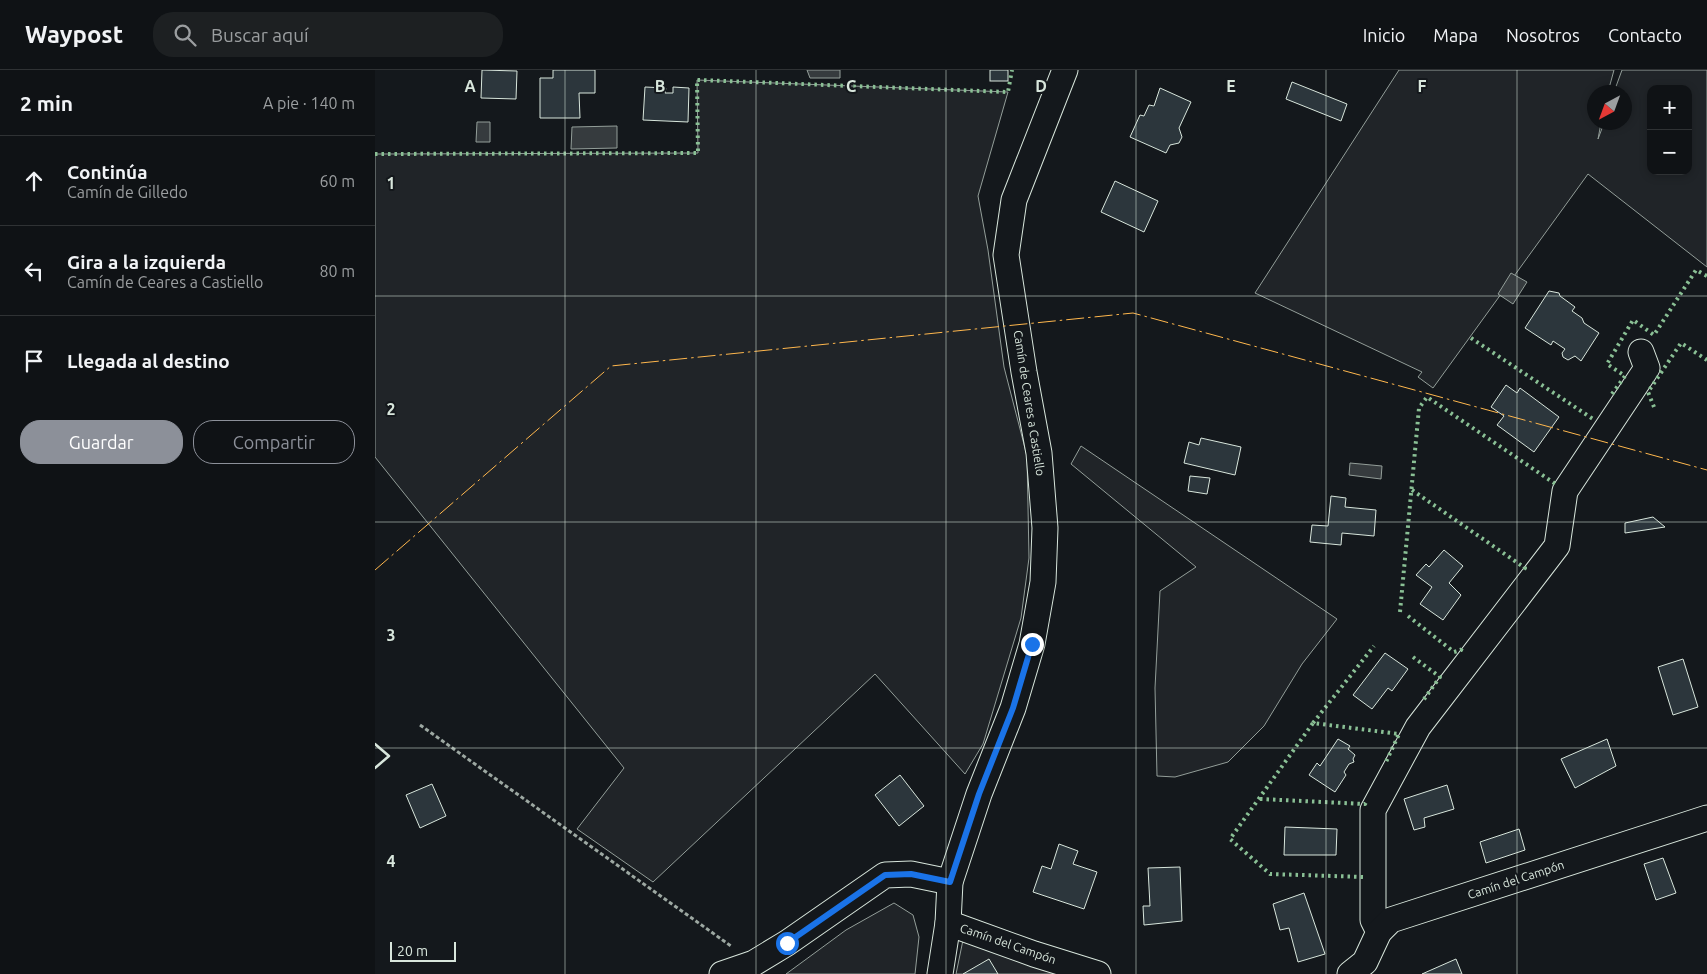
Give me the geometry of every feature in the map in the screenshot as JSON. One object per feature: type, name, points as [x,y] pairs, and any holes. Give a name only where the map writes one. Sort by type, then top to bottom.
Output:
[{"type":"street","name":"Camín de Ceares a Castiello","points":[[940,974],[948,923],[950,882],[979,794],[1013,708],[1032,644],[1043,582],[1045,528],[1039,453],[1006,255],[1014,200],[1065,70]]},
{"type":"street","points":[[1379,932],[1373,920],[1373,810],[1418,728],[1557,546],[1565,491],[1647,368],[1641,352]]},
{"type":"street","name":"Camín del Campón","points":[[1362,970],[1379,932],[1391,920],[1707,818]]},
{"type":"street","points":[[722,974],[754,962],[787,943],[885,875],[911,874],[950,882]]},
{"type":"street","name":"Camín del Campón","points":[[948,923],[1034,954],[1098,974]]},
{"type":"path","points":[[421,725],[754,962]]},
{"type":"shaded area","points":[[807,70],[840,70],[840,78],[810,78]]},
{"type":"shaded area","points":[[1399,70],[1614,70],[1610,85],[1587,85],[1587,130],[1600,130],[1598,139],[1601,130],[1632,130],[1632,85],[1617,85],[1622,70],[1707,70],[1707,267],[1588,174],[1433,388],[1418,377],[1422,372],[1255,293]]},
{"type":"shaded area","points":[[697,80],[1008,92],[978,196],[988,250],[1004,367],[1027,456],[1029,558],[1021,618],[983,744],[965,774],[875,674],[653,882],[577,829],[624,768],[375,457],[375,154],[698,153]]},
{"type":"shaded area","points":[[477,122],[490,122],[490,142],[476,142]]},
{"type":"shaded area","points":[[617,126],[617,148],[571,149],[572,127]]},
{"type":"shaded area","points":[[1511,273],[1527,282],[1513,304],[1498,294]]},
{"type":"shaded area","points":[[1081,446],[1337,619],[1302,664],[1264,726],[1228,762],[1175,777],[1157,776],[1155,688],[1160,591],[1196,567],[1071,464]]},
{"type":"shaded area","points":[[1350,463],[1382,466],[1381,479],[1349,475]]},
{"type":"shaded area","points":[[894,903],[913,915],[919,937],[915,974],[786,974],[846,930]]},
{"type":"shaded area","points":[[963,940],[1092,974],[956,974]]},
{"type":"building","points":[[482,70],[517,71],[516,99],[481,98]]},
{"type":"building","points":[[553,70],[595,70],[595,93],[579,93],[580,118],[540,118],[540,78],[553,78]]},
{"type":"building","points":[[990,70],[1008,70],[1008,81],[990,81]]},
{"type":"building","points":[[1292,82],[1347,104],[1341,121],[1286,99]]},
{"type":"building","points":[[645,87],[666,88],[665,93],[673,93],[673,87],[689,88],[688,122],[643,120]]},
{"type":"building","points":[[1160,88],[1191,102],[1179,128],[1182,137],[1179,143],[1170,145],[1166,153],[1130,137],[1140,115],[1144,116],[1149,105],[1154,106]]},
{"type":"building","points":[[1115,181],[1158,201],[1144,232],[1101,212]]},
{"type":"building","points":[[1549,291],[1559,293],[1560,296],[1575,307],[1572,311],[1582,318],[1584,323],[1599,333],[1581,361],[1575,356],[1568,360],[1563,357],[1562,353],[1565,349],[1553,341],[1551,345],[1525,328]]},
{"type":"building","points":[[1506,385],[1517,393],[1520,388],[1559,417],[1534,452],[1497,425],[1504,416],[1491,407]]},
{"type":"building","points":[[1201,438],[1241,447],[1235,475],[1184,463],[1189,442],[1199,445]]},
{"type":"building","points":[[1190,476],[1210,478],[1207,494],[1188,491]]},
{"type":"building","points":[[1331,496],[1346,498],[1345,507],[1376,510],[1374,536],[1342,533],[1341,545],[1310,542],[1312,525],[1328,526]]},
{"type":"building","points":[[1653,517],[1665,527],[1625,533],[1625,523]]},
{"type":"building","points":[[1444,550],[1463,566],[1449,583],[1461,595],[1443,620],[1420,604],[1432,587],[1416,575],[1426,564],[1429,567]]},
{"type":"building","points":[[1385,653],[1408,669],[1392,691],[1388,688],[1372,709],[1353,695]]},
{"type":"building","points":[[1683,659],[1698,707],[1673,715],[1658,667]]},
{"type":"building","points":[[1338,739],[1350,746],[1348,749],[1355,755],[1354,762],[1349,764],[1344,772],[1346,775],[1335,792],[1309,775],[1317,763],[1320,766]]},
{"type":"building","points":[[1607,739],[1616,766],[1575,788],[1561,759]]},
{"type":"building","points":[[900,775],[924,806],[899,826],[875,795]]},
{"type":"building","points":[[432,784],[446,816],[420,828],[406,795]]},
{"type":"building","points":[[1447,785],[1454,809],[1424,818],[1425,827],[1414,830],[1404,799]]},
{"type":"building","points":[[1285,827],[1337,829],[1336,855],[1284,855]]},
{"type":"building","points":[[1519,829],[1525,850],[1486,863],[1480,842]]},
{"type":"building","points":[[1059,844],[1078,851],[1073,864],[1097,872],[1084,909],[1033,892],[1042,866],[1051,869]]},
{"type":"building","points":[[1663,858],[1676,893],[1656,900],[1644,864]]},
{"type":"building","points":[[1180,867],[1182,921],[1144,925],[1143,906],[1150,906],[1148,868]]},
{"type":"building","points":[[1304,893],[1325,954],[1298,962],[1289,928],[1280,930],[1273,904]]},
{"type":"building","points":[[989,959],[998,974],[963,974]]},
{"type":"building","points":[[1456,959],[1462,974],[1422,974]]},
{"type":"hedge","points":[[375,154],[698,153],[697,80],[1008,92],[1012,70]]},
{"type":"hedge","points":[[1612,394],[1625,376],[1607,364],[1633,320],[1654,335],[1696,270],[1707,276]]},
{"type":"hedge","points":[[1471,338],[1593,419]]},
{"type":"hedge","points":[[1654,407],[1648,392],[1681,343],[1707,360]]},
{"type":"hedge","points":[[1400,612],[1419,408],[1427,397],[1557,485]]},
{"type":"hedge","points":[[1412,490],[1525,568],[1523,570]]},
{"type":"hedge","points":[[1408,616],[1454,652],[1461,650],[1463,646]]},
{"type":"hedge","points":[[1313,723],[1374,646]]},
{"type":"hedge","points":[[1413,657],[1440,677],[1422,702]]},
{"type":"hedge","points":[[1363,877],[1270,874],[1230,839],[1313,723],[1399,734],[1386,762]]},
{"type":"hedge","points":[[1260,799],[1365,804],[1366,802]]},
{"type":"wall","points":[[375,744],[389,756],[375,768]]},
{"type":"power","points":[[375,570],[611,366],[1133,313],[1707,470]]},
{"type":"route","points":[[787,943],[885,875],[911,874],[950,882],[979,794],[1013,708],[1032,644]]}]
